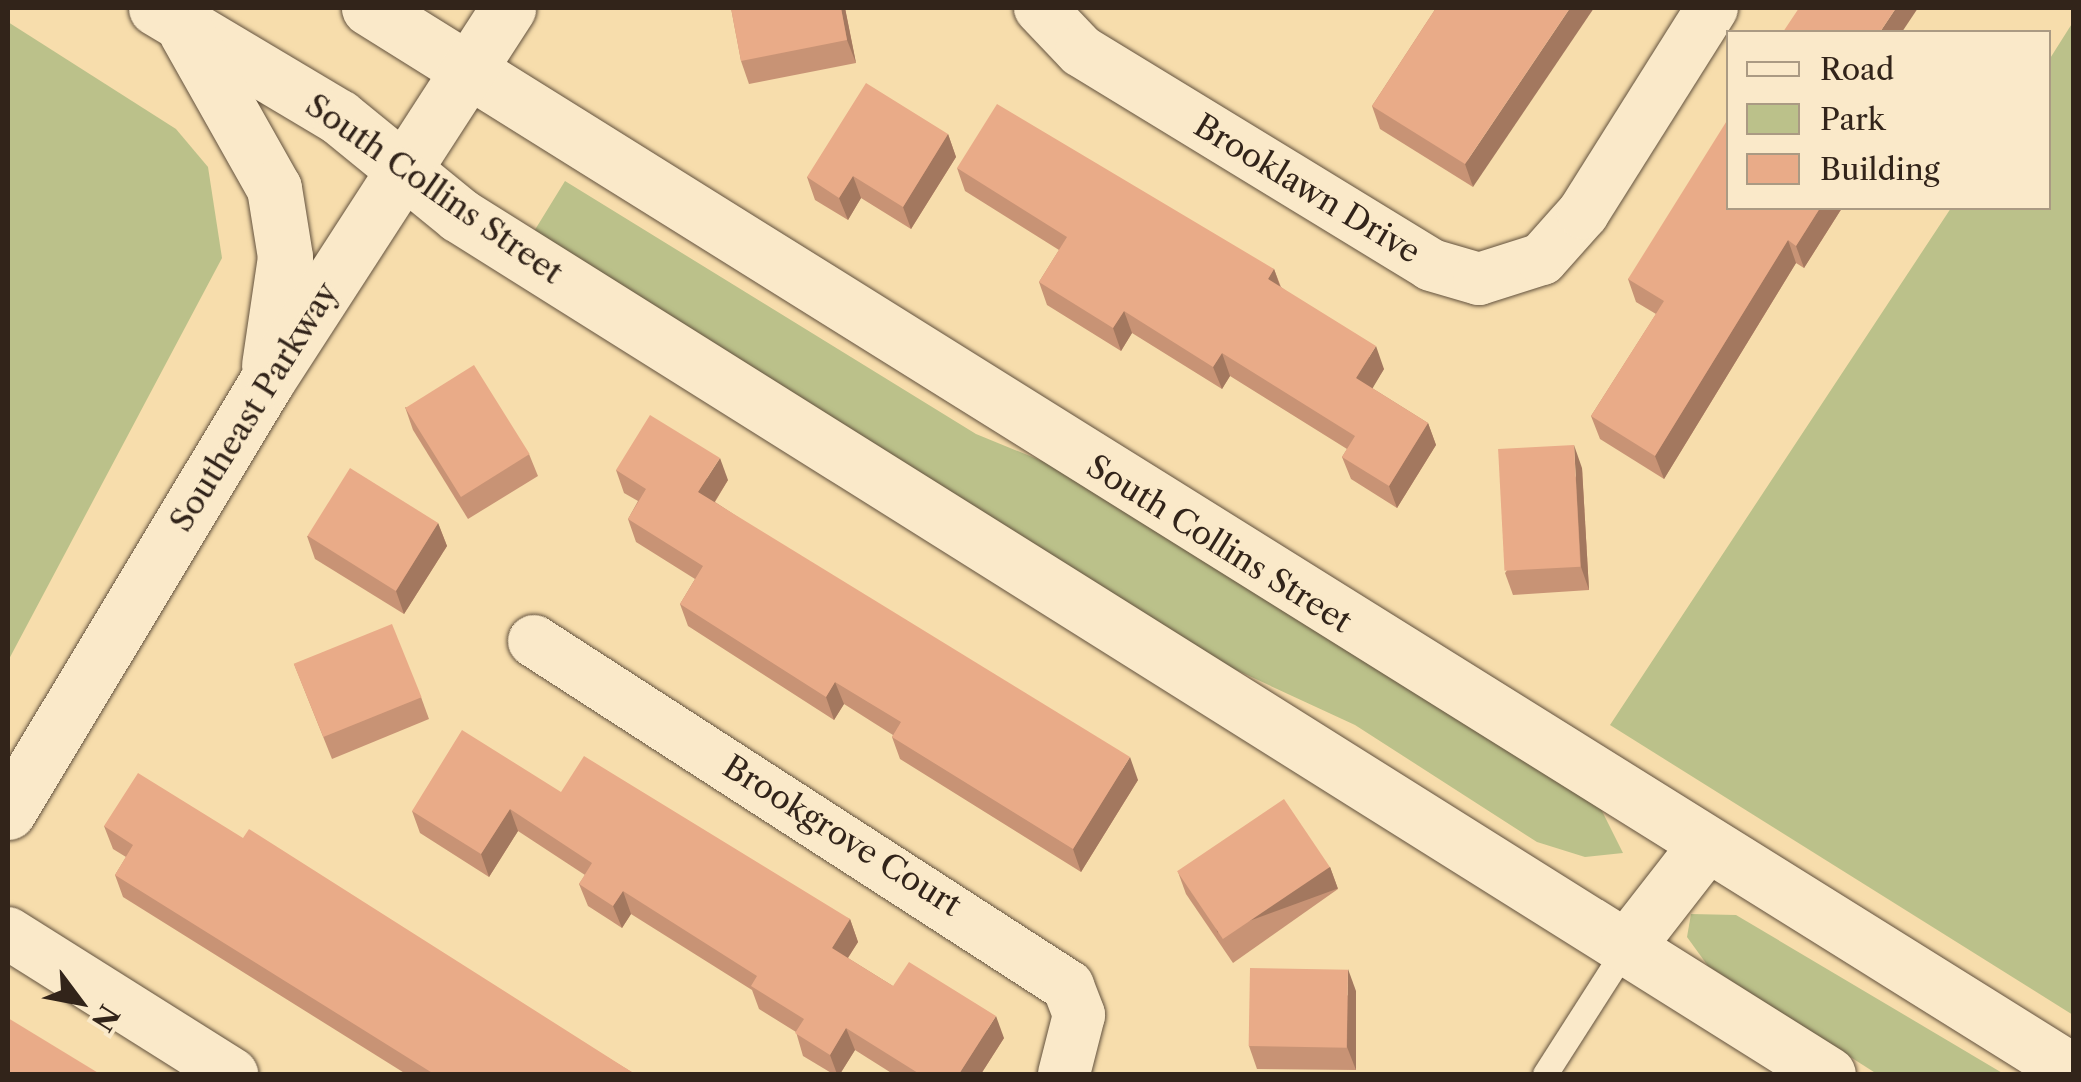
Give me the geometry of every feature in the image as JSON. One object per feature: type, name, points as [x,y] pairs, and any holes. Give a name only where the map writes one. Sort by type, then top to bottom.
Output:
[{"type":"main road","name":"South Collins Street","points":[[369,8],[1704,847],[2074,1072]]},
{"type":"main road","name":"Southeast Parkway","points":[[8,812],[266,381],[508,8]]},
{"type":"main road","name":"South Collins Street","points":[[167,14],[402,167],[459,215],[1828,1074]]},
{"type":"main road","points":[[167,14],[274,188],[285,257],[266,381]]},
{"type":"main road","points":[[1627,946],[1704,847]]},
{"type":"street","name":"Brooklawn Drive","points":[[1040,8],[1115,72],[1431,265],[1480,279],[1542,259],[1583,213],[1712,8]]},
{"type":"street","name":"Brookgrove Court","points":[[534,640],[1068,986],[1079,1015],[1064,1074]]},
{"type":"street","points":[[8,933],[232,1074]]},
{"type":"lane","points":[[1546,1074],[1627,946]]},
{"type":"green space","points":[[8,22],[176,129],[208,167],[222,258],[8,661]]},
{"type":"green space","points":[[2073,22],[2073,1015],[1610,725],[1950,210],[2051,210],[2051,57]]},
{"type":"green space","points":[[565,181],[976,434],[1069,472],[1598,803],[1623,853],[1585,857],[1537,842],[1355,725],[1219,662],[533,233]]},
{"type":"green space","points":[[1691,914],[1736,915],[2004,1074],[1877,1074],[1708,966],[1687,937]]},
{"type":"building","points":[[731,8],[841,8],[847,40],[741,61]]},
{"type":"building","points":[[1436,8],[1570,8],[1465,164],[1372,106]]},
{"type":"building","points":[[1799,8],[1896,8],[1881,30],[1784,30]]},
{"type":"building","points":[[866,83],[948,134],[903,207],[853,176],[839,198],[807,177]]},
{"type":"building","points":[[997,104],[1274,269],[1268,279],[1376,346],[1356,378],[1428,423],[1389,486],[1342,457],[1355,436],[1222,353],[1213,367],[1124,311],[1113,328],[1039,282],[1067,237],[957,168]]},
{"type":"building","points":[[1726,122],[1726,210],[1819,210],[1796,246],[1788,240],[1655,456],[1591,416],[1664,301],[1628,279]]},
{"type":"building","points":[[474,365],[530,454],[461,497],[405,408]]},
{"type":"building","points":[[650,415],[720,458],[698,492],[1130,757],[1073,849],[892,737],[901,722],[835,682],[826,697],[680,604],[703,566],[628,519],[646,489],[616,470]]},
{"type":"building","points":[[1574,445],[1580,567],[1504,571],[1498,449]]},
{"type":"building","points":[[350,468],[438,523],[396,591],[308,536]]},
{"type":"building","points":[[392,624],[422,697],[323,737],[294,664]]},
{"type":"building","points":[[462,730],[561,792],[584,756],[850,919],[832,948],[893,986],[909,962],[996,1016],[959,1074],[917,1074],[846,1028],[830,1055],[795,1033],[804,1019],[751,986],[757,976],[623,891],[613,906],[579,884],[592,863],[510,809],[481,854],[412,811]]},
{"type":"building","points":[[138,773],[243,838],[249,829],[635,1074],[434,1074],[115,875],[133,845],[104,826]]},
{"type":"building","points":[[1284,799],[1330,867],[1223,939],[1177,871]]},
{"type":"building","points":[[1250,968],[1348,970],[1347,1048],[1249,1046]]},
{"type":"building","points":[[8,1018],[100,1074],[8,1074]]}]
